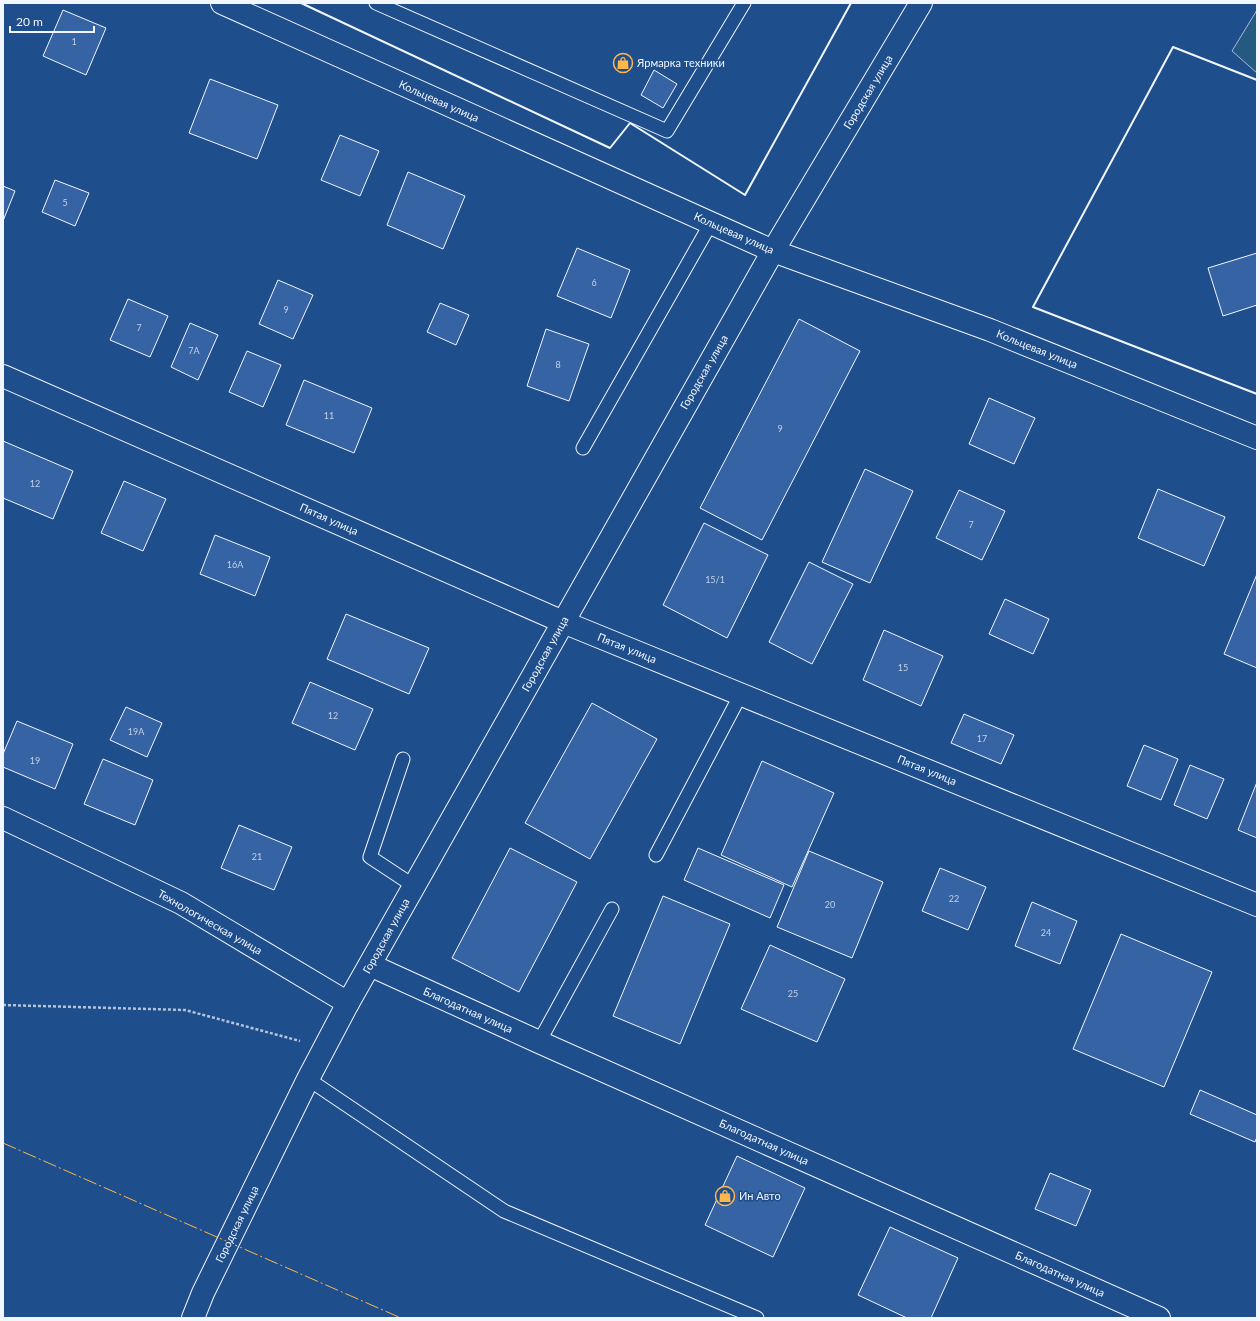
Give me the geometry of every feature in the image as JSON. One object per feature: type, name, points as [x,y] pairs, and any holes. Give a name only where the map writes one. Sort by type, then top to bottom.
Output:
[{"type":"street","name":"Кольцевая улица","points":[[222,3],[773,251],[990,330],[1257,438]]},
{"type":"street","name":"Городская улица","points":[[193,1318],[203,1293],[324,1048],[348,1003],[773,251],[921,3]]},
{"type":"street","name":"Пятая улица","points":[[3,376],[563,622],[1257,905]]},
{"type":"street","name":"Технологическая улица","points":[[3,818],[181,903],[348,1003]]},
{"type":"street","name":"Благодатная улица","points":[[370,965],[539,1042],[1159,1318]]},
{"type":"lane","points":[[376,3],[667,132],[744,3]]},
{"type":"lane","points":[[584,448],[711,223]]},
{"type":"lane","points":[[656,855],[741,694]]},
{"type":"lane","points":[[403,759],[370,857],[414,886]]},
{"type":"lane","points":[[539,1042],[612,909]]},
{"type":"lane","points":[[308,1080],[504,1211],[757,1318]]},
{"type":"path","points":[[3,1005],[185,1010],[324,1048]]},
{"type":"shaded area","points":[[1257,10],[1257,73],[1232,51]]},
{"type":"building","points":[[63,10],[106,28],[86,75],[43,56]]},
{"type":"building","points":[[654,70],[677,84],[663,108],[641,95]]},
{"type":"building","points":[[210,79],[278,105],[257,159],[189,133]]},
{"type":"building","points":[[340,135],[379,151],[360,196],[321,180]]},
{"type":"building","points":[[408,172],[465,196],[443,249],[387,225]]},
{"type":"building","points":[[55,180],[89,193],[75,226],[42,212]]},
{"type":"building","points":[[3,186],[15,191],[3,221]]},
{"type":"building","points":[[577,248],[630,270],[611,318],[557,296]]},
{"type":"building","points":[[1257,253],[1257,305],[1223,316],[1208,268]]},
{"type":"building","points":[[278,280],[313,295],[293,339],[259,324]]},
{"type":"building","points":[[128,299],[168,316],[150,357],[110,340]]},
{"type":"building","points":[[440,303],[469,315],[456,345],[427,332]]},
{"type":"building","points":[[799,319],[860,351],[762,540],[700,508]]},
{"type":"building","points":[[190,323],[218,335],[198,380],[171,367]]},
{"type":"building","points":[[546,329],[589,344],[569,401],[527,386]]},
{"type":"building","points":[[247,351],[281,365],[263,407],[229,392]]},
{"type":"building","points":[[304,380],[372,408],[354,453],[286,425]]},
{"type":"building","points":[[989,398],[1035,418],[1014,464],[969,444]]},
{"type":"building","points":[[3,441],[73,471],[53,519],[3,498]]},
{"type":"building","points":[[865,469],[913,491],[870,583],[822,562]]},
{"type":"building","points":[[124,481],[166,499],[143,551],[101,533]]},
{"type":"building","points":[[1158,489],[1225,517],[1204,566],[1138,538]]},
{"type":"building","points":[[959,490],[1005,511],[982,560],[936,538]]},
{"type":"building","points":[[704,523],[768,555],[727,638],[663,605]]},
{"type":"building","points":[[215,535],[270,557],[255,596],[200,574]]},
{"type":"building","points":[[809,562],[853,584],[812,664],[769,642]]},
{"type":"building","points":[[1257,574],[1257,668],[1224,654]]},
{"type":"building","points":[[1005,599],[1049,619],[1033,654],[989,634]]},
{"type":"building","points":[[346,614],[429,648],[409,694],[327,659]]},
{"type":"building","points":[[884,630],[943,656],[921,706],[863,680]]},
{"type":"building","points":[[310,682],[373,709],[355,750],[292,723]]},
{"type":"building","points":[[592,703],[657,739],[590,859],[525,823]]},
{"type":"building","points":[[126,707],[162,723],[147,757],[110,740]]},
{"type":"building","points":[[964,714],[1014,735],[1001,764],[951,743]]},
{"type":"building","points":[[17,721],[73,744],[55,789],[3,767],[3,754]]},
{"type":"building","points":[[1144,745],[1178,759],[1161,800],[1127,786]]},
{"type":"building","points":[[103,759],[153,780],[135,825],[84,804]]},
{"type":"building","points":[[762,761],[834,793],[792,887],[721,855]]},
{"type":"building","points":[[1190,765],[1224,779],[1207,819],[1174,805]]},
{"type":"building","points":[[1257,782],[1257,838],[1238,830]]},
{"type":"building","points":[[239,825],[292,847],[274,890],[221,868]]},
{"type":"building","points":[[510,848],[577,882],[519,992],[452,958]]},
{"type":"building","points":[[698,848],[784,885],[770,918],[684,880]]},
{"type":"building","points":[[809,851],[883,882],[852,958],[777,927]]},
{"type":"building","points":[[940,868],[986,887],[968,930],[922,911]]},
{"type":"building","points":[[663,896],[730,924],[680,1044],[613,1016]]},
{"type":"building","points":[[1032,902],[1077,921],[1060,964],[1015,946]]},
{"type":"building","points":[[1121,934],[1212,972],[1164,1087],[1073,1049]]},
{"type":"building","points":[[770,945],[845,979],[817,1042],[741,1009]]},
{"type":"building","points":[[1200,1090],[1257,1115],[1257,1137],[1255,1142],[1190,1114]]},
{"type":"building","points":[[737,1156],[805,1188],[773,1257],[705,1225]]},
{"type":"building","points":[[1050,1173],[1091,1190],[1076,1226],[1035,1209]]},
{"type":"building","points":[[890,1227],[958,1258],[931,1318],[907,1318],[858,1295]]},
{"type":"wall","points":[[301,3],[610,148],[630,123],[745,195],[851,3]]},
{"type":"wall","points":[[1257,80],[1173,47],[1033,307],[1257,394]]},
{"type":"power","points":[[3,1143],[401,1318]]},
{"type":"place","name":"Ярмарка техники","points":[[623,63]]},
{"type":"place","name":"Ин Авто","points":[[725,1196]]}]
